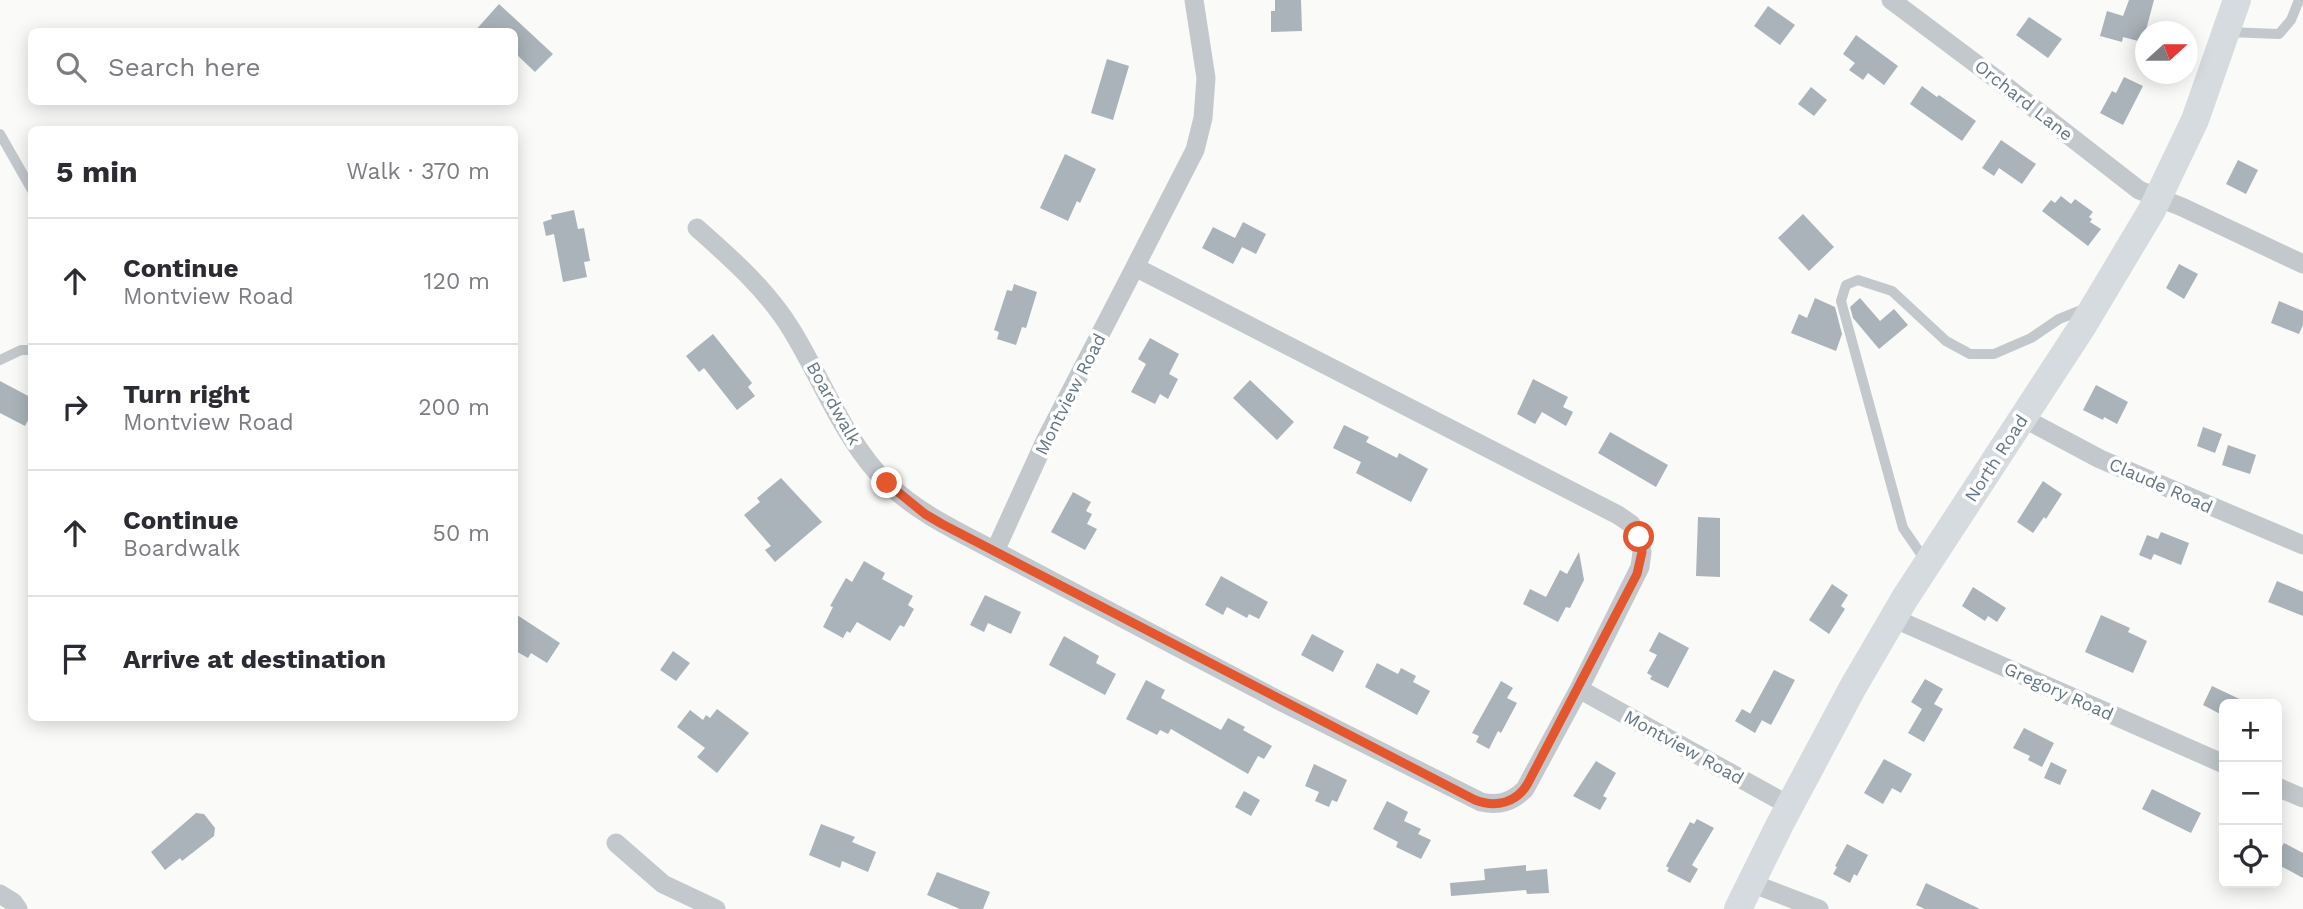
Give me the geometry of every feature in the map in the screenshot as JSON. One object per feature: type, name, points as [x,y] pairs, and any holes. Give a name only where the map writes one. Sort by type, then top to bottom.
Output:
[{"type":"main road","name":"North Road","points":[[1738,909],[1853,687],[1893,618],[2096,304],[2158,198],[2195,120],[2237,0]]},
{"type":"street","name":"Montview Road","points":[[995,551],[1046,439],[1195,150],[1203,118],[1206,78],[1194,0]]},
{"type":"street","name":"Orchard Lane","points":[[1891,0],[2139,190],[2303,264]]},
{"type":"street","name":"Boardwalk","points":[[697,228],[742,269],[775,305],[862,454],[887,483],[925,514],[995,551]]},
{"type":"street","points":[[995,551],[1278,700],[1481,802],[1493,804],[1505,803],[1525,789],[1640,567],[1641,544],[1631,524],[1618,515],[1135,267]]},
{"type":"street","name":"Claude Road","points":[[2023,418],[2100,459],[2303,545]]},
{"type":"street","name":"Gregory Road","points":[[1893,618],[2219,762]]},
{"type":"street","name":"Montview Road","points":[[1579,689],[1790,806]]},
{"type":"street","points":[[2282,789],[2303,798]]},
{"type":"street","points":[[616,843],[663,884],[716,909]]},
{"type":"street","points":[[1751,883],[1819,909]]},
{"type":"street","points":[[0,894],[13,902],[18,909]]},
{"type":"lane","points":[[2226,32],[2279,34],[2291,20],[2299,0]]},
{"type":"lane","points":[[0,134],[28,183]]},
{"type":"lane","points":[[1927,564],[1903,528],[1841,301],[1846,285],[1858,280],[1892,291],[1946,341],[1970,354],[1994,354],[2031,338],[2059,319],[2096,304]]},
{"type":"lane","points":[[0,360],[21,350],[28,350]]},
{"type":"building","points":[[1275,0],[1301,0],[1302,31],[1271,32],[1271,11],[1275,11]]},
{"type":"building","points":[[2129,0],[2154,0],[2148,21],[2135,21],[2135,40],[2123,37],[2122,42],[2100,36],[2107,11],[2123,16]]},
{"type":"building","points":[[499,4],[553,54],[535,72],[518,56],[518,28],[478,28]]},
{"type":"building","points":[[1768,6],[1795,25],[1780,45],[1754,26]]},
{"type":"building","points":[[2029,17],[2062,39],[2048,58],[2016,35]]},
{"type":"building","points":[[1856,35],[1898,66],[1884,85],[1868,73],[1863,80],[1849,70],[1855,63],[1843,54]]},
{"type":"building","points":[[1107,59],[1129,66],[1113,120],[1091,113]]},
{"type":"building","points":[[2124,77],[2143,86],[2123,125],[2100,113],[2112,91],[2116,93]]},
{"type":"building","points":[[1922,86],[1976,121],[1962,141],[1910,104]]},
{"type":"building","points":[[1811,87],[1827,100],[1814,116],[1798,104]]},
{"type":"building","points":[[2001,140],[2036,164],[2022,184],[1999,168],[1994,176],[1982,168]]},
{"type":"building","points":[[1065,154],[1096,169],[1068,221],[1040,208]]},
{"type":"building","points":[[2238,160],[2258,170],[2246,194],[2226,184]]},
{"type":"building","points":[[2061,196],[2071,204],[2075,199],[2093,212],[2089,217],[2092,219],[2090,222],[2101,229],[2088,246],[2042,211],[2051,200],[2055,203]]},
{"type":"building","points":[[574,210],[578,229],[584,228],[590,261],[584,262],[587,277],[563,282],[554,234],[546,236],[543,222],[552,219],[551,215]]},
{"type":"building","points":[[1803,214],[1834,247],[1809,271],[1778,238]]},
{"type":"building","points":[[1243,222],[1266,234],[1256,254],[1242,247],[1233,264],[1202,248],[1213,227],[1235,238]]},
{"type":"building","points":[[2179,264],[2198,274],[2184,299],[2166,288]]},
{"type":"building","points":[[1014,284],[1037,292],[1026,328],[1022,327],[1016,345],[997,339],[999,332],[994,330],[1007,290],[1012,291]]},
{"type":"building","points":[[1815,298],[1835,307],[1842,334],[1836,351],[1791,333],[1799,314],[1807,318]]},
{"type":"building","points":[[1860,298],[1880,321],[1894,309],[1908,325],[1879,349],[1853,318],[1850,307]]},
{"type":"building","points":[[2279,301],[2303,311],[2303,325],[2299,334],[2271,323]]},
{"type":"building","points":[[713,334],[752,383],[748,387],[755,396],[737,410],[704,368],[699,372],[686,356]]},
{"type":"building","points":[[1150,338],[1179,354],[1169,374],[1178,379],[1168,399],[1160,394],[1155,404],[1131,392],[1146,364],[1138,359]]},
{"type":"building","points":[[1533,379],[1568,397],[1563,407],[1573,412],[1566,426],[1542,412],[1535,424],[1517,414]]},
{"type":"building","points":[[1250,380],[1294,422],[1277,440],[1233,398]]},
{"type":"building","points":[[0,381],[28,396],[28,420],[25,426],[0,413]]},
{"type":"building","points":[[2096,385],[2128,402],[2117,424],[2083,410]]},
{"type":"building","points":[[1344,425],[1369,437],[1366,442],[1397,458],[1399,453],[1428,469],[1411,502],[1356,473],[1361,462],[1333,448]]},
{"type":"building","points":[[2203,427],[2222,434],[2215,453],[2197,446]]},
{"type":"building","points":[[1610,432],[1668,465],[1656,487],[1598,453]]},
{"type":"building","points":[[2228,445],[2256,455],[2250,474],[2222,465]]},
{"type":"building","points":[[781,478],[822,522],[775,562],[765,550],[771,546],[744,515],[760,502],[757,498]]},
{"type":"building","points":[[2043,481],[2062,494],[2033,533],[2017,522]]},
{"type":"building","points":[[1073,492],[1091,502],[1086,511],[1092,514],[1087,524],[1097,529],[1085,550],[1051,532]]},
{"type":"building","points":[[1698,517],[1720,518],[1720,577],[1696,576]]},
{"type":"building","points":[[2161,532],[2189,543],[2181,565],[2154,554],[2151,560],[2139,555],[2147,535],[2158,539]]},
{"type":"building","points":[[1579,552],[1584,580],[1570,608],[1566,607],[1558,622],[1523,604],[1530,589],[1546,597],[1560,570],[1567,574]]},
{"type":"building","points":[[864,561],[885,573],[882,579],[913,596],[908,605],[914,609],[904,627],[900,625],[890,641],[857,622],[843,638],[823,627],[833,607],[830,606],[846,578],[852,582]]},
{"type":"building","points":[[1221,576],[1268,602],[1259,619],[1249,614],[1247,618],[1227,607],[1223,615],[1205,605]]},
{"type":"building","points":[[2277,581],[2303,592],[2303,616],[2268,602]]},
{"type":"building","points":[[1832,584],[1848,595],[1841,606],[1845,609],[1829,634],[1809,620]]},
{"type":"building","points":[[1973,587],[2006,608],[1997,622],[1988,616],[1985,621],[1962,606]]},
{"type":"building","points":[[985,595],[1021,612],[1011,634],[988,623],[984,632],[970,625]]},
{"type":"building","points":[[2101,615],[2130,628],[2128,632],[2147,641],[2133,673],[2085,652]]},
{"type":"building","points":[[518,616],[560,643],[547,663],[531,653],[528,658],[518,652]]},
{"type":"building","points":[[1659,632],[1689,648],[1668,688],[1650,679],[1652,676],[1647,673],[1657,655],[1649,651]]},
{"type":"building","points":[[1312,634],[1344,651],[1333,672],[1301,655]]},
{"type":"building","points":[[1064,636],[1099,656],[1096,663],[1116,674],[1105,695],[1049,665]]},
{"type":"building","points":[[673,651],[690,663],[676,681],[660,670]]},
{"type":"building","points":[[1377,663],[1398,674],[1401,668],[1416,676],[1413,682],[1430,691],[1417,715],[1365,687]]},
{"type":"building","points":[[1774,670],[1795,680],[1771,725],[1750,714]]},
{"type":"building","points":[[1925,679],[1943,689],[1934,704],[1943,709],[1924,742],[1908,733],[1922,709],[1911,702]]},
{"type":"building","points":[[1146,680],[1165,690],[1161,698],[1221,730],[1228,718],[1272,746],[1264,759],[1258,756],[1248,774],[1171,729],[1168,734],[1160,730],[1157,735],[1126,719]]},
{"type":"building","points":[[1501,681],[1513,688],[1507,698],[1517,703],[1489,749],[1476,742],[1479,736],[1472,733]]},
{"type":"building","points":[[2212,686],[2239,699],[2219,699],[2219,713],[2203,705]]},
{"type":"building","points":[[717,709],[749,733],[717,773],[697,757],[705,748],[677,727],[690,710],[703,720],[706,715],[710,718]]},
{"type":"building","points":[[1742,709],[1762,720],[1755,733],[1735,721]]},
{"type":"building","points":[[2024,728],[2054,743],[2042,767],[2028,760],[2030,756],[2013,748]]},
{"type":"building","points":[[1884,759],[1912,774],[1901,793],[1892,788],[1883,804],[1864,793]]},
{"type":"building","points":[[1596,761],[1616,773],[1603,796],[1607,798],[1600,810],[1573,796]]},
{"type":"building","points":[[2051,762],[2067,770],[2060,785],[2044,778]]},
{"type":"building","points":[[1314,764],[1347,780],[1337,802],[1332,800],[1329,807],[1315,801],[1319,792],[1305,786]]},
{"type":"building","points":[[2152,789],[2201,813],[2191,833],[2142,809]]},
{"type":"building","points":[[1244,791],[1260,800],[1251,816],[1235,807]]},
{"type":"building","points":[[1387,801],[1408,812],[1404,821],[1421,829],[1418,834],[1431,840],[1421,859],[1396,847],[1398,842],[1373,829]]},
{"type":"building","points":[[196,813],[204,814],[215,828],[214,836],[182,861],[180,858],[165,870],[151,852]]},
{"type":"building","points":[[1697,819],[1714,828],[1692,865],[1698,869],[1690,883],[1667,871],[1669,868],[1666,866],[1690,822],[1694,824]]},
{"type":"building","points":[[821,824],[855,837],[852,842],[876,852],[868,872],[842,861],[840,868],[809,855]]},
{"type":"building","points":[[2284,843],[2303,853],[2303,878],[2282,867]]},
{"type":"building","points":[[1847,844],[1868,855],[1857,876],[1854,874],[1850,883],[1833,874]]},
{"type":"building","points":[[1526,865],[1526,871],[1547,869],[1549,893],[1527,894],[1526,890],[1451,896],[1450,883],[1485,880],[1484,869]]},
{"type":"building","points":[[937,872],[990,892],[983,909],[960,909],[927,895]]},
{"type":"building","points":[[1926,883],[1980,909],[1925,909],[1916,905]]},
{"type":"route","points":[[887,483],[925,514],[942,524],[1278,700],[1487,804],[1505,803],[1525,789],[1637,574],[1642,559],[1639,537]]}]
